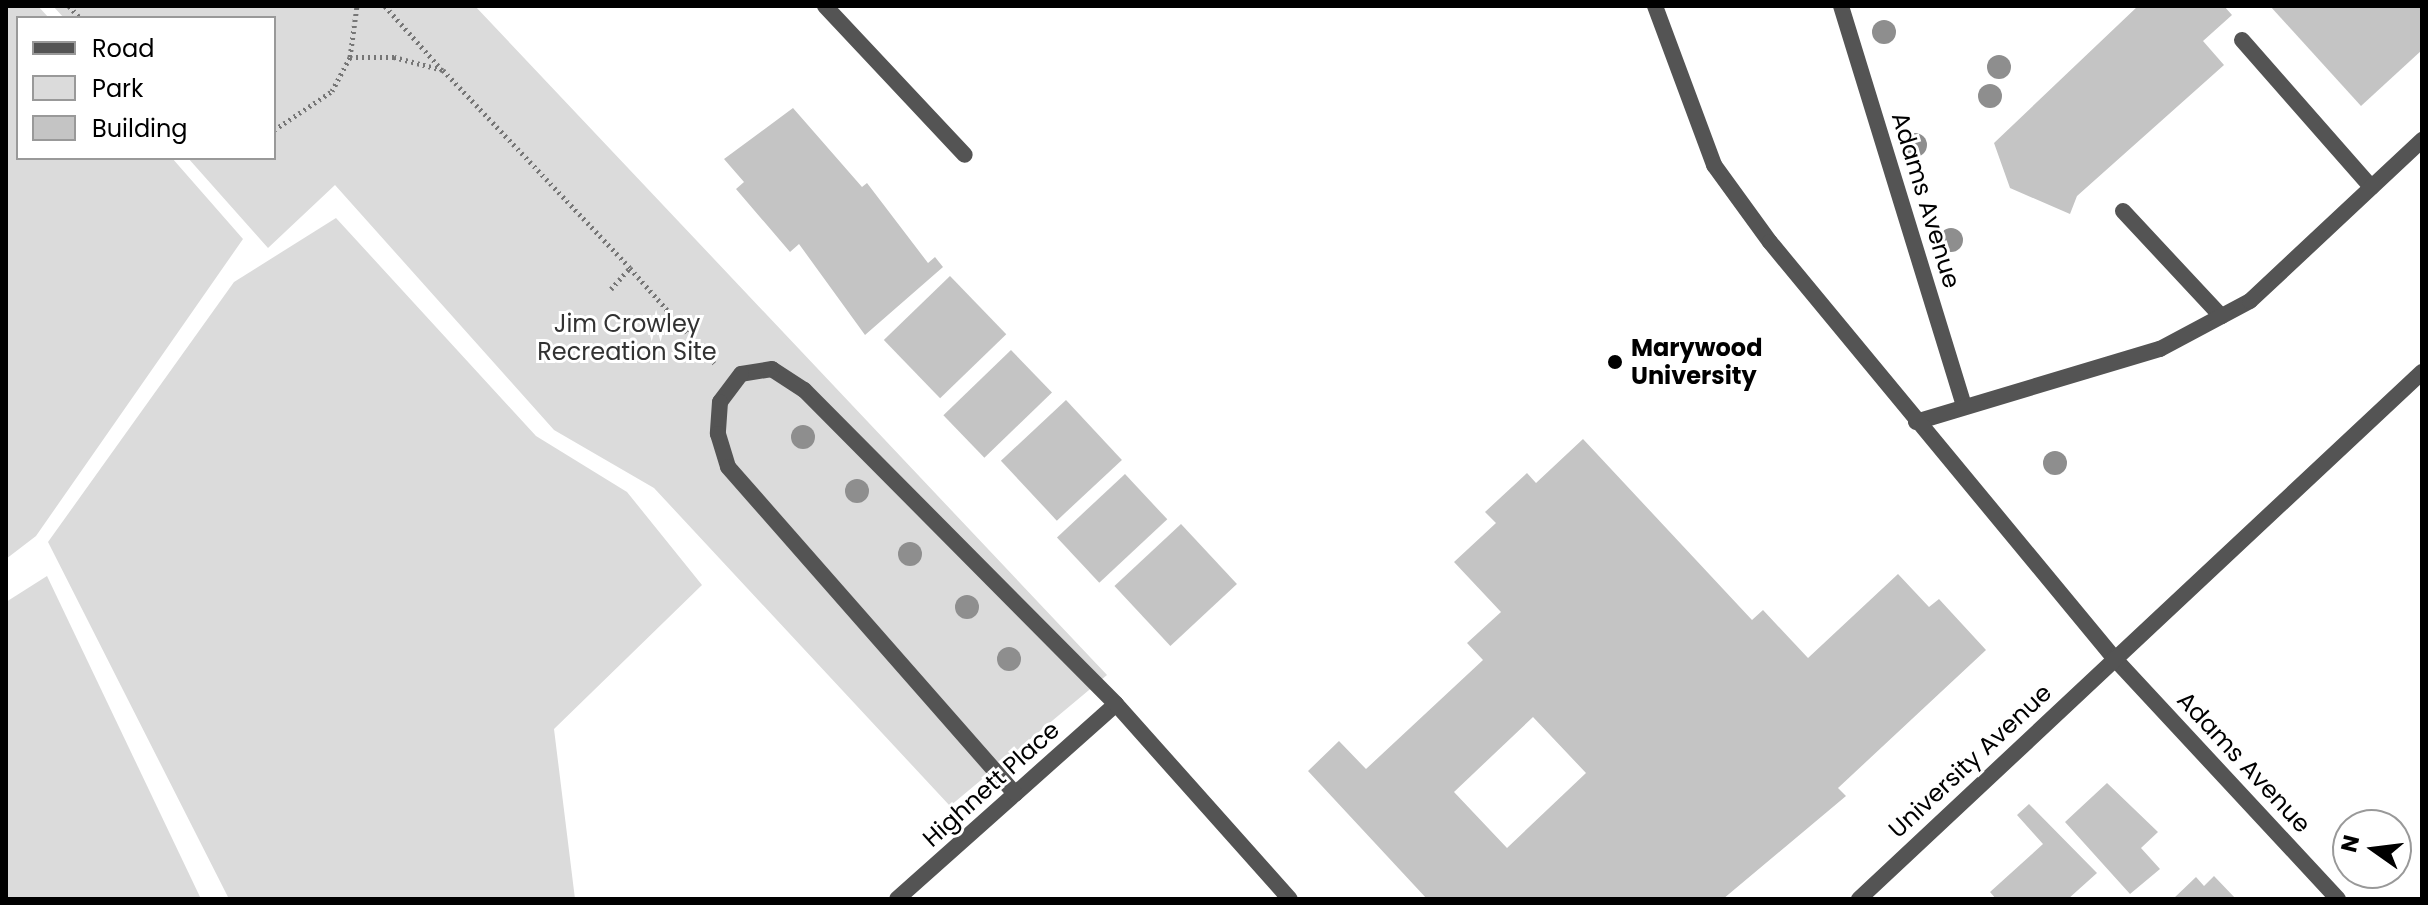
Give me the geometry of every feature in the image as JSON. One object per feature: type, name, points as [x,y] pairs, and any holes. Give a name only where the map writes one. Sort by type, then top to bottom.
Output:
[{"type":"street","points":[[825,6],[965,155]]},
{"type":"street","name":"Adams Avenue","points":[[1655,6],[1714,165],[1916,422],[2114,658],[2338,899]]},
{"type":"street","name":"Adams Avenue","points":[[1841,6],[1964,407]]},
{"type":"street","points":[[2242,40],[2371,187]]},
{"type":"street","points":[[1916,422],[2160,349],[2250,301],[2422,140]]},
{"type":"street","points":[[2123,211],[2221,316]]},
{"type":"street","points":[[1015,794],[728,467],[718,434],[720,402],[741,374],[772,369],[804,390],[1116,704],[1290,899]]},
{"type":"street","name":"University Avenue","points":[[1859,899],[2422,372]]},
{"type":"street","name":"Highnett Place","points":[[897,899],[1116,704]]},
{"type":"path","points":[[276,129],[332,91],[350,57],[357,6]]},
{"type":"path","points":[[385,6],[630,268],[733,384]]},
{"type":"path","points":[[350,57],[394,57],[443,70]]},
{"type":"path","points":[[611,289],[630,268]]},
{"type":"green space","points":[[6,6],[38,6],[47,16],[16,16],[16,160],[174,160],[243,239],[36,536],[6,559]]},
{"type":"green space","name":"Jim Crowley Recreation Site","points":[[53,6],[475,6],[1107,675],[950,806],[654,488],[554,430],[335,185],[268,248],[190,160],[276,160],[276,16],[62,16]]},
{"type":"green space","points":[[336,218],[536,436],[627,492],[702,585],[554,729],[575,899],[229,899],[48,542],[234,282]]},
{"type":"green space","points":[[47,576],[201,899],[6,899],[6,602]]},
{"type":"building","points":[[2138,6],[2224,6],[2232,15],[2203,41],[2224,65],[2077,196],[2070,214],[2010,188],[1994,143]]},
{"type":"building","points":[[2270,6],[2422,6],[2422,50],[2361,106]]},
{"type":"building","points":[[793,108],[862,187],[867,183],[928,263],[935,257],[943,267],[865,335],[799,244],[790,252],[736,189],[744,182],[724,159]]},
{"type":"building","points":[[950,276],[1006,334],[940,398],[884,340]]},
{"type":"building","points":[[1011,350],[1052,392],[984,458],[943,415]]},
{"type":"building","points":[[1066,400],[1122,460],[1057,521],[1001,461]]},
{"type":"building","points":[[1583,439],[1752,620],[1763,610],[1808,658],[1898,574],[1929,607],[1939,599],[1986,650],[1838,788],[1846,796],[1723,899],[1427,899],[1308,771],[1339,741],[1366,769],[1483,660],[1467,643],[1501,612],[1454,562],[1496,523],[1485,512],[1527,473],[1536,483]],"holes":[[[1533,717],[1586,773],[1507,848],[1454,792]]]},
{"type":"building","points":[[1125,474],[1167,519],[1099,583],[1057,537]]},
{"type":"building","points":[[1181,524],[1237,584],[1170,646],[1114,586]]},
{"type":"building","points":[[2107,783],[2158,832],[2141,848],[2160,869],[2130,894],[2065,822]]},
{"type":"building","points":[[2029,804],[2097,873],[2068,899],[1996,899],[1990,892],[2043,844],[2017,815]]},
{"type":"building","points":[[2214,876],[2236,899],[2173,899],[2196,877],[2204,886]]},
{"type":"place","name":"Marywood University","points":[[1615,362]]}]
